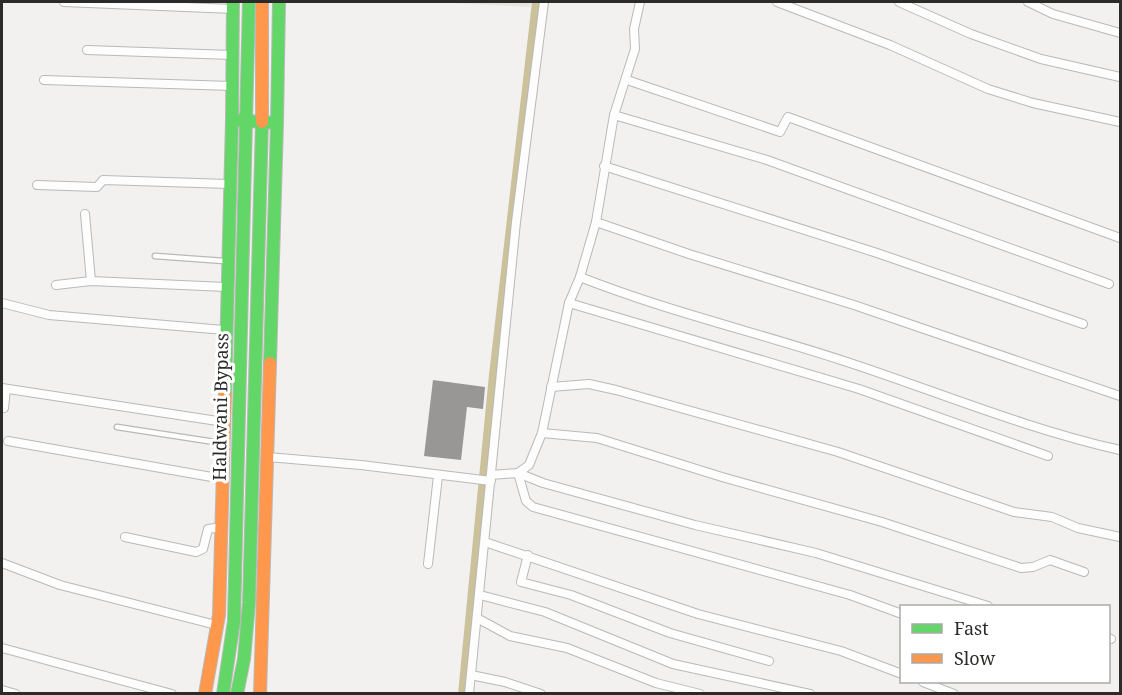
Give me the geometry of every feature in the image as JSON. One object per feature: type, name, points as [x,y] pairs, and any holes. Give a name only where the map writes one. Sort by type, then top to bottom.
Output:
[{"type":"main road","name":"Haldwani Bypass","points":[[223,693],[234,621],[249,2]]},
{"type":"main road","name":"Haldwani Bypass","points":[[237,693],[244,659],[249,603],[262,122],[262,2]]},
{"type":"main road","points":[[259,691],[268,457],[279,2]]},
{"type":"main road","points":[[205,693],[216,625],[222,527],[224,330],[232,120],[233,5]]},
{"type":"main road","points":[[232,120],[277,123]]},
{"type":"street","points":[[64,2],[233,5]]},
{"type":"street","points":[[469,693],[485,542],[487,479],[544,2]]},
{"type":"street","points":[[268,457],[361,465],[438,476],[487,479],[518,473],[529,465],[542,433],[569,303],[580,278],[596,222],[614,115],[635,49],[634,29],[640,2]]},
{"type":"street","points":[[777,2],[890,45],[988,89],[1033,103],[1120,122]]},
{"type":"street","points":[[899,2],[971,34],[1041,59],[1120,77]]},
{"type":"street","points":[[1028,2],[1053,14],[1120,33]]},
{"type":"street","points":[[87,50],[232,55]]},
{"type":"street","points":[[44,80],[232,86]]},
{"type":"street","points":[[627,80],[780,132],[788,117],[1120,237]]},
{"type":"street","points":[[614,115],[766,160],[1109,284]]},
{"type":"street","points":[[604,166],[922,268],[1083,324]]},
{"type":"street","points":[[37,185],[98,187],[104,180],[229,184]]},
{"type":"street","points":[[85,214],[91,281]]},
{"type":"street","points":[[596,222],[689,254],[854,305],[1120,396]]},
{"type":"street","points":[[580,278],[661,308],[776,339],[911,383],[1062,437],[1120,450]]},
{"type":"street","points":[[56,285],[91,281],[226,287]]},
{"type":"street","points":[[2,303],[49,315],[224,330]]},
{"type":"street","points":[[569,303],[859,389],[1048,456]]},
{"type":"street","points":[[551,387],[590,384],[616,390],[838,452],[1014,512],[1052,517],[1078,528],[1120,537]]},
{"type":"street","points":[[2,407],[4,408],[4,389],[224,422]]},
{"type":"street","points":[[542,433],[597,438],[722,477],[882,522],[1022,568],[1050,560],[1084,572]]},
{"type":"street","points":[[8,441],[223,479]]},
{"type":"street","points":[[518,473],[543,483],[695,525],[816,553],[985,605]]},
{"type":"street","points":[[518,473],[526,501],[533,507],[839,592],[900,613]]},
{"type":"street","points":[[428,564],[438,476]]},
{"type":"street","points":[[125,537],[196,552],[203,549],[208,530],[222,527]]},
{"type":"street","points":[[485,542],[698,614],[841,651],[900,673]]},
{"type":"street","points":[[528,555],[521,582],[571,595],[670,633],[769,661]]},
{"type":"street","points":[[2,563],[60,585],[216,625]]},
{"type":"street","points":[[480,595],[554,615],[673,664],[810,693]]},
{"type":"street","points":[[477,618],[510,636],[567,648],[656,683],[700,693]]},
{"type":"street","points":[[2,648],[172,693]]},
{"type":"street","points":[[471,675],[541,693]]},
{"type":"street","points":[[928,683],[954,693]]},
{"type":"street","points":[[2,690],[16,693]]},
{"type":"lane","points":[[155,256],[227,261]]},
{"type":"lane","points":[[117,427],[224,444]]},
{"type":"shaded area","points":[[435,2],[531,2],[530,7]]},
{"type":"building","points":[[433,380],[485,387],[483,409],[467,407],[461,460],[424,456]]},
{"type":"waterway","points":[[463,694],[494,375],[537,2]]},
{"type":"traffic: fast","points":[[232,120],[233,2]]},
{"type":"traffic: fast","points":[[246,121],[249,2]]},
{"type":"traffic: fast","points":[[277,123],[279,2]]},
{"type":"traffic: fast","points":[[225,395],[232,120],[277,123],[270,363]]},
{"type":"traffic: fast","points":[[223,694],[234,621],[246,121]]},
{"type":"traffic: fast","points":[[237,694],[244,659],[249,603],[262,122]]},
{"type":"traffic: slow","points":[[262,2],[262,122]]},
{"type":"traffic: slow","points":[[260,694],[270,363]]},
{"type":"traffic: slow","points":[[205,694],[219,615],[225,395]]}]
